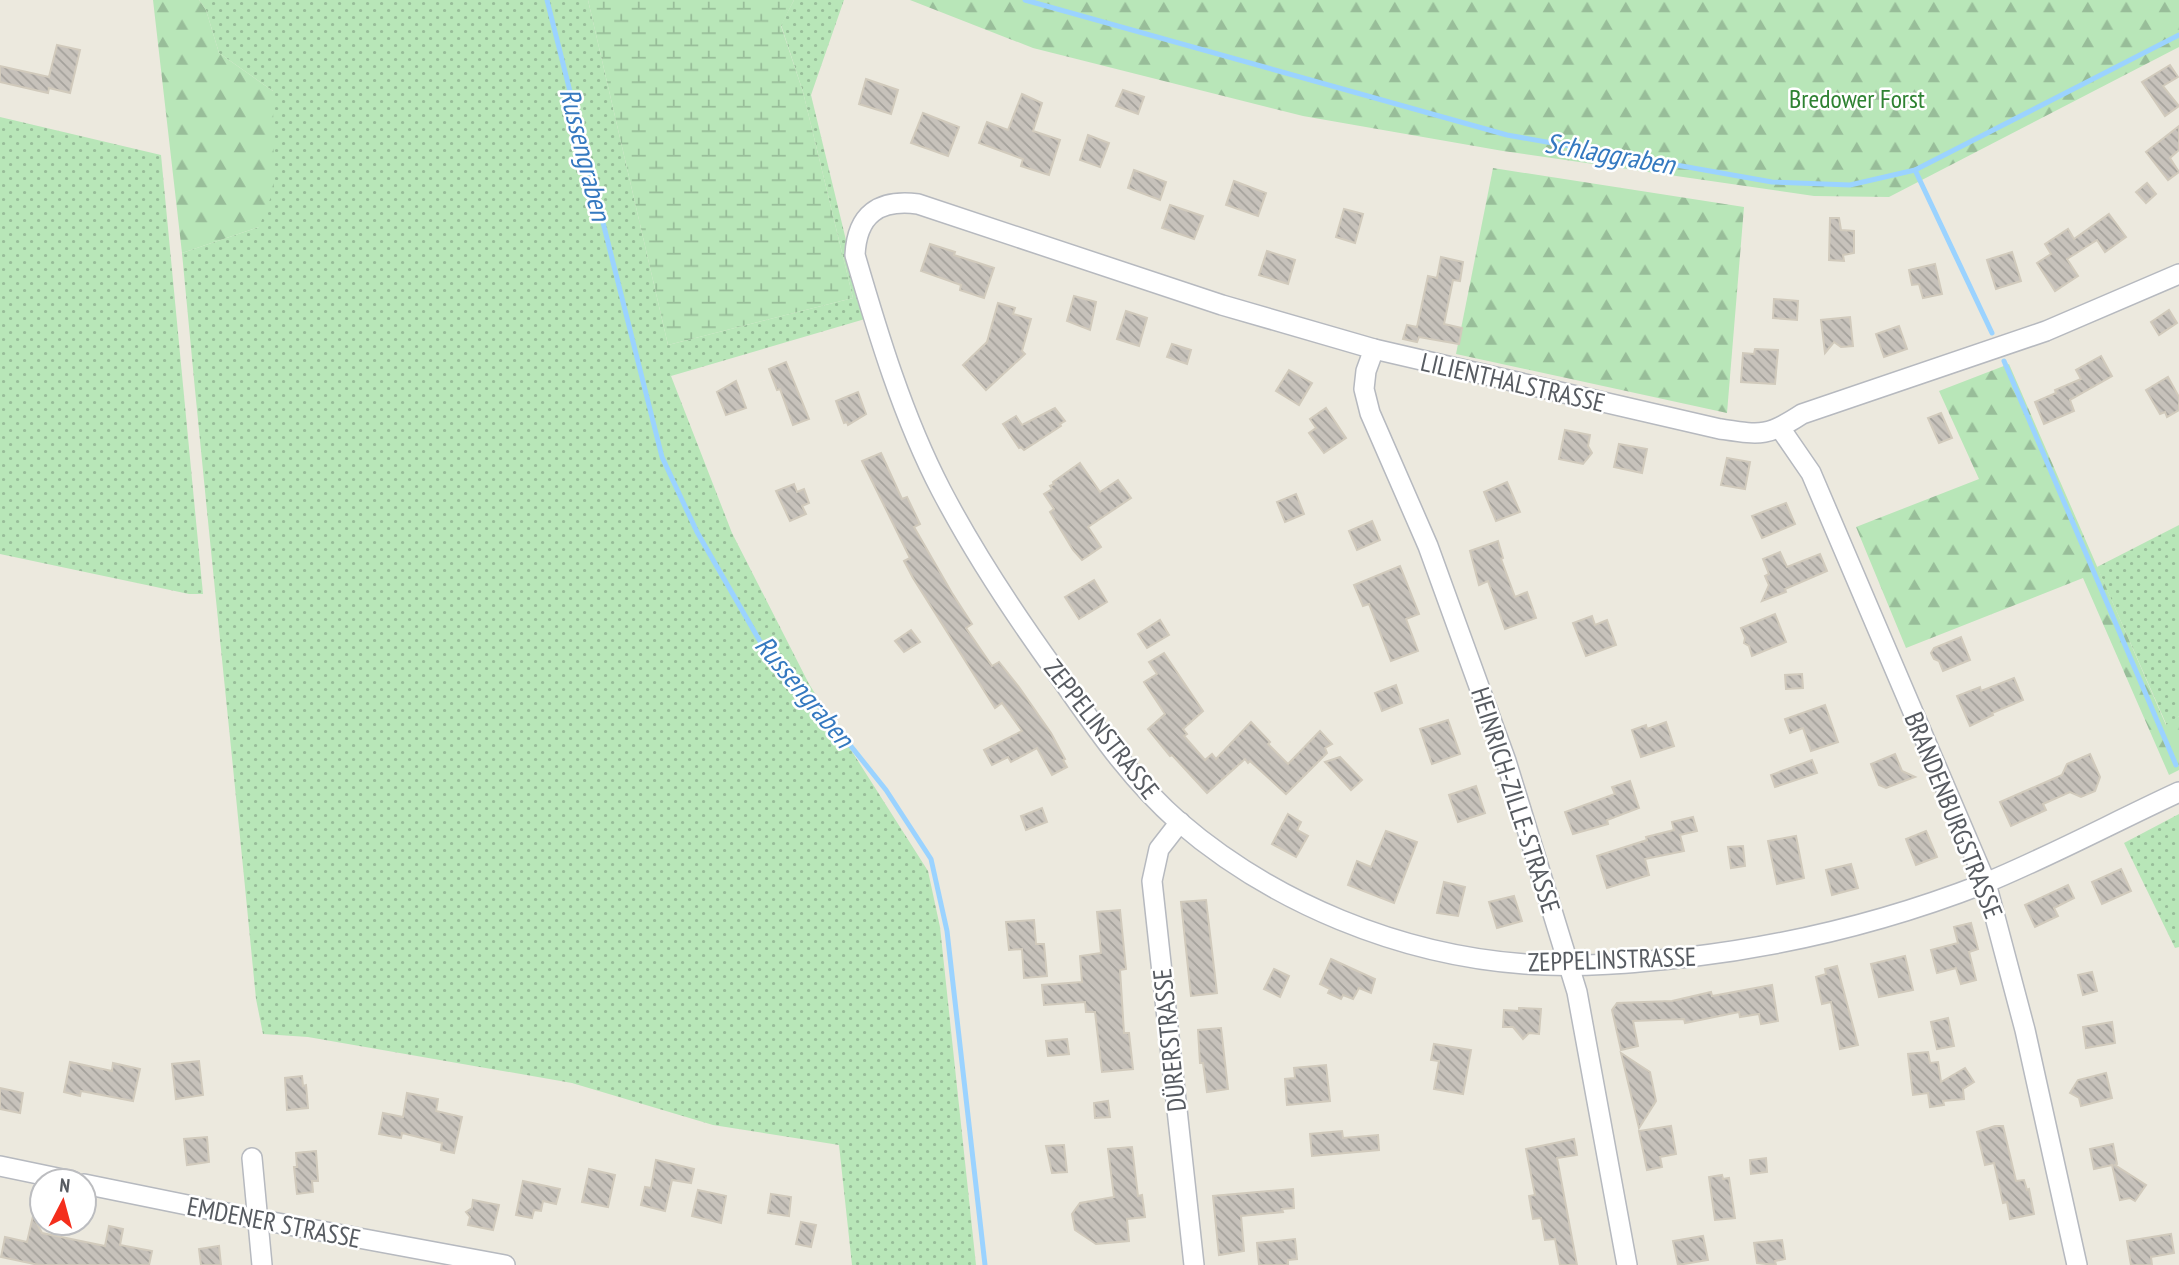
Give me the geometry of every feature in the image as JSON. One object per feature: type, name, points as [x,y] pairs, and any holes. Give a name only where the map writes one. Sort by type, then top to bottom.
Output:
[{"type":"street","name":"LILIENTHALSTRASSE","points":[[856,239],[861,224],[882,205],[898,202],[918,204],[1222,305],[1374,349],[1720,429],[1755,434],[1780,428],[1802,414],[2046,331],[2179,274]]},
{"type":"street","name":"ZEPPELINSTRASSE","points":[[856,239],[855,254],[893,374],[941,489],[1011,610],[1087,716],[1132,774],[1180,822],[1238,865],[1282,891],[1380,936],[1479,959],[1569,966],[1658,960],[1772,945],[1881,919],[1986,883],[2179,792]]},
{"type":"street","name":"HEINRICH-ZILLE-STRASSE","points":[[1374,349],[1366,370],[1364,389],[1370,414],[1428,546],[1506,761],[1577,992],[1627,1265]]},
{"type":"street","name":"BRANDENBURGSTRASSE","points":[[1780,428],[1811,473],[1986,883],[2025,1030],[2077,1265]]},
{"type":"street","name":"DÜRERSTRASSE","points":[[1180,822],[1158,849],[1152,881],[1194,1265]]},
{"type":"street","points":[[252,1158],[262,1265]]},
{"type":"street","points":[[0,1166],[28,1172]]},
{"type":"street","name":"EMDENER STRASSE","points":[[98,1187],[505,1265]]},
{"type":"green space","points":[[153,0],[199,0],[206,10],[219,53],[273,91],[274,189],[259,227],[182,253]]},
{"type":"green space","points":[[199,0],[588,0],[668,345],[853,298],[803,92],[781,25],[794,0],[844,0],[811,95],[865,319],[671,376],[732,533],[809,684],[928,871],[940,927],[976,1265],[852,1265],[839,1145],[713,1125],[572,1083],[308,1037],[263,1034],[256,999],[182,253],[259,227],[273,91],[219,53],[206,10]]},
{"type":"green space","points":[[588,0],[794,0],[781,26],[803,92],[853,298],[668,345]]},
{"type":"green space","name":"Bredower Forst","points":[[910,0],[2179,0],[2179,47],[1889,197],[1814,196],[1503,151],[1303,116],[1033,48]]},
{"type":"green space","points":[[0,117],[161,155],[203,594],[189,594],[0,554]]},
{"type":"green space","points":[[1493,168],[1744,207],[1727,413],[1456,354]]},
{"type":"green space","points":[[2009,364],[2166,725],[2179,716],[2179,770],[2169,775],[2083,578],[1906,648],[1856,527],[1979,479],[1939,391]]},
{"type":"green space","points":[[2179,525],[2179,716],[2167,726],[2097,567]]},
{"type":"green space","points":[[2179,814],[2179,947],[2175,948],[2124,843]]},
{"type":"building","points":[[57,45],[80,50],[70,93],[49,88],[48,93],[0,82],[0,66],[49,77]]},
{"type":"building","points":[[2170,65],[2178,77],[2163,86],[2179,106],[2165,116],[2142,82]]},
{"type":"building","points":[[866,79],[898,90],[891,114],[859,104]]},
{"type":"building","points":[[1123,90],[1144,97],[1138,114],[1116,106]]},
{"type":"building","points":[[1022,94],[1042,103],[1033,131],[1060,140],[1049,175],[1021,166],[1023,159],[979,143],[987,122],[1008,130]]},
{"type":"building","points":[[923,113],[959,127],[948,156],[911,143]]},
{"type":"building","points":[[2179,126],[2179,150],[2170,158],[2179,172],[2168,180],[2146,152]]},
{"type":"building","points":[[1088,135],[1109,143],[1100,167],[1080,160]]},
{"type":"building","points":[[1134,170],[1166,182],[1160,200],[1128,188]]},
{"type":"building","points":[[1234,181],[1266,193],[1258,216],[1226,205]]},
{"type":"building","points":[[2147,183],[2156,194],[2146,203],[2136,192]]},
{"type":"building","points":[[1170,205],[1203,216],[1194,239],[1162,228]]},
{"type":"building","points":[[1344,209],[1363,214],[1355,243],[1336,237]]},
{"type":"building","points":[[2109,214],[2126,237],[2105,252],[2097,240],[2067,259],[2078,276],[2055,291],[2037,263],[2051,254],[2045,244],[2068,229],[2074,239]]},
{"type":"building","points":[[1830,218],[1839,218],[1841,230],[1854,231],[1854,253],[1843,255],[1844,261],[1829,260]]},
{"type":"building","points":[[930,244],[994,268],[984,298],[960,290],[961,285],[921,271]]},
{"type":"building","points":[[1267,251],[1295,260],[1288,284],[1259,275]]},
{"type":"building","points":[[2012,252],[2021,281],[1996,289],[1987,260]]},
{"type":"building","points":[[1441,257],[1463,262],[1460,281],[1453,280],[1444,324],[1462,328],[1459,344],[1419,337],[1417,342],[1403,339],[1407,325],[1417,327],[1428,276],[1437,278]]},
{"type":"building","points":[[1935,264],[1942,294],[1923,298],[1919,284],[1912,285],[1909,270]]},
{"type":"building","points":[[1074,296],[1096,302],[1090,330],[1067,321]]},
{"type":"building","points":[[1774,299],[1798,301],[1797,320],[1773,318]]},
{"type":"building","points":[[998,303],[1015,308],[1013,314],[1031,319],[1022,351],[1025,354],[986,390],[963,365],[987,342]]},
{"type":"building","points":[[2169,310],[2177,323],[2159,335],[2151,322]]},
{"type":"building","points":[[1126,311],[1147,318],[1139,346],[1117,339]]},
{"type":"building","points":[[1850,317],[1853,346],[1841,347],[1834,342],[1825,353],[1821,320]]},
{"type":"building","points":[[1899,326],[1907,349],[1884,357],[1876,334]]},
{"type":"building","points":[[1172,344],[1191,350],[1187,364],[1167,357]]},
{"type":"building","points":[[1755,349],[1778,350],[1775,384],[1741,382],[1743,353],[1754,354]]},
{"type":"building","points":[[2101,356],[2112,376],[2070,400],[2074,411],[2044,424],[2035,402],[2081,379],[2076,370]]},
{"type":"building","points":[[786,362],[809,419],[793,425],[780,389],[777,390],[769,369]]},
{"type":"building","points":[[1289,370],[1312,383],[1299,405],[1276,391]]},
{"type":"building","points":[[2168,377],[2179,397],[2179,410],[2167,417],[2165,412],[2160,414],[2146,390]]},
{"type":"building","points":[[736,381],[746,408],[726,415],[717,392]]},
{"type":"building","points":[[858,392],[866,414],[848,425],[847,422],[844,423],[836,401]]},
{"type":"building","points":[[1055,408],[1065,421],[1024,450],[1019,448],[1003,424],[1016,416],[1022,425]]},
{"type":"building","points":[[1326,408],[1346,438],[1324,453],[1309,433],[1316,428],[1310,419]]},
{"type":"building","points":[[1941,413],[1952,438],[1939,443],[1928,418]]},
{"type":"building","points":[[1565,430],[1590,435],[1588,446],[1592,453],[1583,464],[1559,459]]},
{"type":"building","points":[[1619,444],[1647,449],[1642,473],[1614,467]]},
{"type":"building","points":[[881,453],[902,499],[907,497],[920,524],[914,527],[972,624],[966,628],[992,666],[999,662],[1019,687],[1051,733],[1067,767],[1052,775],[1037,748],[1011,762],[1008,757],[992,765],[984,750],[1022,731],[1002,703],[995,708],[904,561],[910,558],[862,461]]},
{"type":"building","points":[[1727,458],[1750,462],[1745,489],[1721,485]]},
{"type":"building","points":[[1080,463],[1100,492],[1118,480],[1131,498],[1088,527],[1101,547],[1082,560],[1050,512],[1054,509],[1044,494],[1052,489],[1050,486],[1053,482]]},
{"type":"building","points":[[1507,482],[1520,512],[1496,521],[1484,492]]},
{"type":"building","points":[[794,484],[797,492],[804,489],[809,503],[802,506],[806,514],[790,521],[776,491]]},
{"type":"building","points":[[1296,494],[1304,514],[1285,522],[1277,502]]},
{"type":"building","points":[[1786,503],[1795,524],[1762,538],[1752,516]]},
{"type":"building","points":[[1372,521],[1380,540],[1357,550],[1349,531]]},
{"type":"building","points":[[1498,541],[1503,558],[1501,559],[1515,597],[1527,592],[1536,618],[1505,629],[1488,581],[1479,585],[1470,551]]},
{"type":"building","points":[[1780,552],[1787,567],[1820,554],[1827,571],[1762,601],[1769,585],[1765,576],[1769,574],[1763,559]]},
{"type":"building","points":[[1400,566],[1419,614],[1406,619],[1418,651],[1391,661],[1369,604],[1363,606],[1354,585]]},
{"type":"building","points":[[1094,580],[1107,602],[1079,619],[1065,597]]},
{"type":"building","points":[[1775,614],[1786,642],[1752,656],[1749,646],[1744,643],[1741,628]]},
{"type":"building","points":[[1592,616],[1595,625],[1607,620],[1616,645],[1586,656],[1573,623]]},
{"type":"building","points":[[1160,620],[1169,635],[1147,648],[1138,634]]},
{"type":"building","points":[[911,630],[920,642],[904,652],[895,641]]},
{"type":"building","points":[[1961,637],[1970,660],[1943,671],[1939,661],[1934,659],[1931,653],[1934,648]]},
{"type":"building","points":[[1164,653],[1203,711],[1183,729],[1187,734],[1184,736],[1205,760],[1212,754],[1216,759],[1251,722],[1288,764],[1320,731],[1332,744],[1325,748],[1327,753],[1286,794],[1245,759],[1207,793],[1172,755],[1170,756],[1148,729],[1165,714],[1144,682],[1157,674],[1149,662]]},
{"type":"building","points":[[1802,674],[1803,688],[1786,689],[1785,675]]},
{"type":"building","points":[[2014,678],[2023,700],[1970,726],[1957,696],[1980,687],[1981,691]]},
{"type":"building","points":[[1396,685],[1402,703],[1382,711],[1375,693]]},
{"type":"building","points":[[1825,705],[1838,742],[1811,751],[1803,728],[1790,733],[1785,719]]},
{"type":"building","points":[[1448,720],[1460,754],[1432,764],[1420,729]]},
{"type":"building","points":[[1666,722],[1674,746],[1641,757],[1632,730],[1646,725],[1647,729]]},
{"type":"building","points":[[1895,754],[1902,771],[1915,777],[1886,788],[1879,785],[1871,764]]},
{"type":"building","points":[[2090,754],[2100,777],[2095,791],[2081,797],[2070,792],[2043,804],[2046,810],[2011,826],[2000,802],[2062,775],[2067,764]]},
{"type":"building","points":[[1340,757],[1362,780],[1351,790],[1325,762]]},
{"type":"building","points":[[1812,760],[1817,773],[1775,787],[1771,775]]},
{"type":"building","points":[[1630,781],[1639,808],[1607,820],[1608,824],[1573,834],[1565,812],[1615,794],[1612,787]]},
{"type":"building","points":[[1476,786],[1485,813],[1458,822],[1449,795]]},
{"type":"building","points":[[1042,808],[1047,822],[1026,830],[1021,816]]},
{"type":"building","points":[[1288,814],[1301,822],[1297,830],[1308,836],[1296,857],[1272,844]]},
{"type":"building","points":[[1693,817],[1697,831],[1680,835],[1684,851],[1645,859],[1649,875],[1607,888],[1597,856],[1647,840],[1646,837],[1674,830],[1672,822]]},
{"type":"building","points":[[1386,831],[1417,842],[1394,903],[1348,885],[1357,861],[1371,867]]},
{"type":"building","points":[[1926,831],[1937,857],[1916,865],[1906,839]]},
{"type":"building","points":[[1796,836],[1804,878],[1777,884],[1768,841]]},
{"type":"building","points":[[1743,846],[1745,866],[1731,868],[1728,847]]},
{"type":"building","points":[[1851,864],[1858,888],[1832,895],[1826,870]]},
{"type":"building","points":[[2121,869],[2131,891],[2102,904],[2092,882]]},
{"type":"building","points":[[1444,882],[1465,887],[1458,916],[1437,913]]},
{"type":"building","points":[[2068,885],[2074,898],[2054,908],[2058,916],[2035,927],[2025,905]]},
{"type":"building","points":[[1514,896],[1522,921],[1497,928],[1489,902]]},
{"type":"building","points":[[1206,900],[1217,993],[1191,996],[1181,902]]},
{"type":"building","points":[[1120,910],[1126,969],[1120,970],[1124,1033],[1129,1033],[1133,1069],[1102,1072],[1095,1012],[1086,1012],[1085,1002],[1044,1005],[1042,985],[1082,982],[1080,956],[1101,953],[1097,912]]},
{"type":"building","points":[[1034,920],[1036,944],[1044,944],[1047,976],[1024,978],[1022,949],[1009,950],[1006,922]]},
{"type":"building","points":[[1971,923],[1978,949],[1969,952],[1976,980],[1961,984],[1956,968],[1937,973],[1931,950],[1958,943],[1954,927]]},
{"type":"building","points":[[1905,956],[1913,990],[1879,997],[1871,964]]},
{"type":"building","points":[[1331,959],[1375,979],[1371,993],[1359,988],[1353,999],[1343,995],[1341,999],[1328,993],[1330,989],[1320,984]]},
{"type":"building","points":[[1837,966],[1858,1045],[1840,1049],[1831,1002],[1822,1004],[1816,977],[1826,974],[1825,969]]},
{"type":"building","points":[[1274,969],[1289,976],[1280,997],[1264,989]]},
{"type":"building","points":[[2092,972],[2097,991],[2083,995],[2078,975]]},
{"type":"building","points":[[1772,985],[1778,1021],[1761,1024],[1759,1014],[1740,1017],[1739,1012],[1685,1023],[1684,1019],[1633,1021],[1638,1046],[1621,1050],[1612,1010],[1617,1003],[1672,1001],[1711,992],[1712,996]]},
{"type":"building","points":[[1519,1008],[1541,1009],[1539,1034],[1529,1033],[1523,1039],[1513,1027],[1503,1027],[1504,1010],[1519,1011]]},
{"type":"building","points":[[1948,1018],[1954,1046],[1937,1049],[1931,1022]]},
{"type":"building","points":[[2112,1022],[2115,1043],[2086,1048],[2083,1027]]},
{"type":"building","points":[[1221,1028],[1228,1089],[1207,1092],[1203,1063],[1200,1063],[1198,1030]]},
{"type":"building","points":[[1067,1039],[1069,1054],[1048,1056],[1046,1041]]},
{"type":"building","points":[[1434,1044],[1471,1050],[1463,1094],[1434,1089],[1439,1061],[1431,1060]]},
{"type":"building","points":[[1928,1052],[1930,1063],[1938,1062],[1941,1082],[1965,1068],[1974,1082],[1963,1089],[1964,1099],[1943,1101],[1944,1105],[1930,1107],[1928,1093],[1913,1095],[1908,1054]]},
{"type":"building","points":[[1621,1053],[1650,1072],[1656,1101],[1639,1128]]},
{"type":"building","points":[[199,1061],[203,1095],[176,1099],[172,1064]]},
{"type":"building","points":[[70,1062],[112,1071],[113,1063],[140,1069],[133,1101],[81,1091],[80,1096],[64,1092]]},
{"type":"building","points":[[1326,1065],[1330,1101],[1287,1105],[1285,1079],[1295,1078],[1294,1068]]},
{"type":"building","points":[[2106,1073],[2112,1098],[2081,1106],[2079,1098],[2070,1093],[2078,1080]]},
{"type":"building","points":[[302,1076],[303,1086],[306,1085],[308,1108],[287,1110],[285,1078]]},
{"type":"building","points":[[0,1088],[23,1093],[20,1113],[0,1109]]},
{"type":"building","points":[[407,1093],[438,1099],[436,1111],[462,1117],[454,1153],[441,1150],[442,1143],[402,1133],[401,1138],[379,1134],[383,1113],[403,1117]]},
{"type":"building","points":[[1108,1101],[1110,1117],[1095,1118],[1094,1103]]},
{"type":"building","points":[[1671,1126],[1676,1154],[1660,1157],[1662,1167],[1647,1170],[1639,1131]]},
{"type":"building","points":[[2003,1126],[2016,1181],[2024,1180],[2027,1190],[2029,1189],[2034,1214],[2010,1219],[2007,1202],[2003,1203],[1994,1163],[1985,1165],[1977,1132]]},
{"type":"building","points":[[1342,1131],[1343,1138],[1378,1135],[1379,1150],[1312,1156],[1310,1134]]},
{"type":"building","points":[[207,1137],[209,1162],[187,1165],[184,1139]]},
{"type":"building","points":[[1574,1139],[1577,1155],[1557,1158],[1577,1265],[1560,1265],[1555,1239],[1545,1240],[1541,1218],[1533,1219],[1529,1196],[1535,1195],[1526,1149]]},
{"type":"building","points":[[2113,1144],[2115,1165],[2146,1185],[2135,1201],[2130,1198],[2120,1200],[2112,1165],[2094,1169],[2090,1149]]},
{"type":"building","points":[[1064,1145],[1067,1172],[1052,1173],[1046,1146]]},
{"type":"building","points":[[1132,1147],[1138,1196],[1142,1195],[1145,1217],[1127,1219],[1129,1241],[1096,1244],[1075,1230],[1072,1214],[1080,1203],[1114,1197],[1108,1149]]},
{"type":"building","points":[[316,1151],[318,1181],[312,1181],[313,1192],[297,1194],[294,1167],[297,1167],[296,1153]]},
{"type":"building","points":[[1766,1158],[1767,1172],[1751,1174],[1750,1160]]},
{"type":"building","points":[[656,1160],[694,1169],[691,1183],[672,1180],[665,1211],[641,1205],[645,1187],[651,1188]]},
{"type":"building","points":[[589,1169],[615,1175],[608,1207],[582,1202]]},
{"type":"building","points":[[1722,1175],[1723,1179],[1729,1178],[1735,1218],[1715,1220],[1709,1177]]},
{"type":"building","points":[[523,1181],[560,1189],[556,1204],[543,1201],[541,1211],[534,1210],[532,1218],[516,1215]]},
{"type":"building","points":[[1293,1189],[1294,1208],[1282,1209],[1283,1212],[1241,1216],[1244,1251],[1219,1255],[1213,1196]]},
{"type":"building","points":[[698,1190],[726,1196],[721,1223],[692,1216]]},
{"type":"building","points":[[771,1194],[791,1197],[789,1216],[768,1213]]},
{"type":"building","points":[[473,1200],[499,1205],[493,1230],[468,1225],[470,1217],[466,1212],[472,1208]]},
{"type":"building","points":[[801,1222],[816,1225],[811,1247],[796,1244]]},
{"type":"building","points":[[109,1226],[123,1229],[120,1245],[152,1251],[149,1265],[39,1265],[1,1257],[5,1237],[27,1242],[28,1237],[61,1237],[105,1246]]},
{"type":"building","points":[[2171,1234],[2174,1253],[2151,1257],[2152,1265],[2131,1265],[2127,1241]]},
{"type":"building","points":[[1703,1236],[1708,1260],[1678,1265],[1673,1241]]},
{"type":"building","points":[[1295,1239],[1297,1259],[1288,1260],[1288,1265],[1259,1265],[1257,1243]]},
{"type":"building","points":[[1782,1240],[1785,1259],[1775,1261],[1776,1265],[1757,1263],[1754,1243]]},
{"type":"building","points":[[219,1246],[221,1265],[201,1265],[199,1249]]},
{"type":"waterway","name":"Russengraben","points":[[547,0],[662,457],[697,532],[765,650],[794,675],[886,790],[931,859],[947,931],[985,1265]]},
{"type":"waterway","name":"Schlaggraben","points":[[1025,0],[1507,135],[1772,182],[1850,185],[1915,170],[2179,35]]},
{"type":"waterway","points":[[1915,170],[1992,333]]},
{"type":"waterway","points":[[2004,361],[2176,765]]}]
